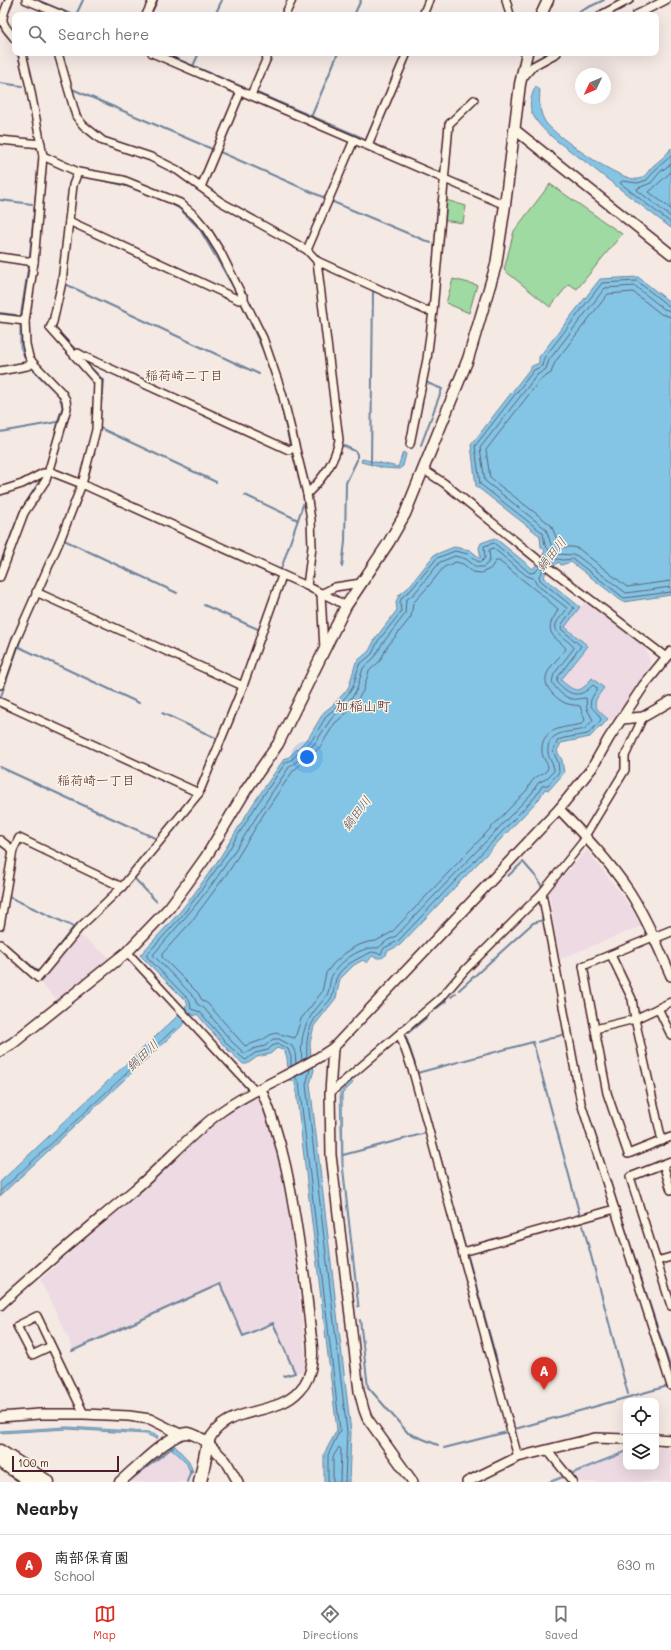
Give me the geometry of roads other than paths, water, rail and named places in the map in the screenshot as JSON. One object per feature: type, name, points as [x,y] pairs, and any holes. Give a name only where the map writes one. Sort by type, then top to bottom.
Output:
[{"type":"highway","points":[[200,1482],[208,1442]]},
{"type":"highway","points":[[0,1451],[48,1482]]},
{"type":"highway","points":[[0,1461],[32,1482]]},
{"type":"main road","points":[[542,12],[548,0]]},
{"type":"main road","points":[[0,1051],[19,1038],[127,952],[169,908],[206,857],[246,790],[278,744],[346,606],[405,514],[468,359],[496,265],[505,205],[520,80],[526,56]]},
{"type":"main road","points":[[120,1482],[172,1437],[188,1433],[208,1442]]},
{"type":"street","points":[[9,0],[1,18],[1,26],[12,36]]},
{"type":"street","points":[[26,0],[46,12]]},
{"type":"street","points":[[147,12],[153,0]]},
{"type":"street","points":[[286,12],[292,0]]},
{"type":"street","points":[[424,12],[429,0]]},
{"type":"street","points":[[506,0],[509,12]]},
{"type":"street","points":[[607,12],[629,0]]},
{"type":"street","points":[[642,12],[666,0]]},
{"type":"street","points":[[0,577],[24,513],[46,473],[67,408],[67,403],[62,393],[31,364],[22,320],[32,262],[43,156],[38,144],[30,87],[23,56]]},
{"type":"street","points":[[59,56],[76,116],[83,126],[103,140],[151,158],[177,170],[221,202],[307,250],[317,261],[425,310],[433,311]]},
{"type":"street","points":[[159,56],[505,205]]},
{"type":"street","points":[[251,95],[268,56]]},
{"type":"street","points":[[368,145],[406,56]]},
{"type":"street","points":[[520,80],[534,66],[552,56]]},
{"type":"street","points":[[201,187],[242,91]]},
{"type":"street","points":[[410,444],[427,359],[433,311],[449,124],[474,100]]},
{"type":"street","points":[[514,129],[671,254]]},
{"type":"street","points":[[0,140],[38,144]]},
{"type":"street","points":[[307,250],[354,140]]},
{"type":"street","points":[[43,156],[78,172],[123,180],[180,203],[206,228],[221,252],[263,338],[282,393],[307,494],[311,520],[312,547],[307,586]]},
{"type":"street","points":[[0,685],[15,642],[61,538],[82,484],[96,430],[98,382],[76,355],[50,328],[54,322],[62,282],[73,185],[78,172]]},
{"type":"street","points":[[69,221],[239,300],[244,297]]},
{"type":"street","points":[[0,257],[32,262]]},
{"type":"street","points":[[307,494],[321,480],[327,471],[337,452],[339,440],[317,261]]},
{"type":"street","points":[[0,318],[22,320]]},
{"type":"street","points":[[76,355],[78,353],[289,450],[295,448]]},
{"type":"street","points":[[0,371],[31,364]]},
{"type":"street","points":[[0,1305],[134,1190],[199,1130],[226,1109],[318,1058],[333,1048],[559,809],[592,768],[644,685],[669,655],[536,558],[444,483],[424,470]]},
{"type":"street","points":[[0,491],[22,484],[46,473],[82,484],[282,576],[307,586],[321,594],[329,596],[346,606]]},
{"type":"street","points":[[0,944],[38,978],[80,927],[122,887],[199,793],[243,686],[282,576]]},
{"type":"street","points":[[321,594],[335,587],[361,583]]},
{"type":"street","points":[[36,592],[243,686]]},
{"type":"street","points":[[321,594],[324,652]]},
{"type":"street","points":[[622,719],[643,717],[671,701]]},
{"type":"street","points":[[0,702],[199,793]]},
{"type":"street","points":[[330,1094],[441,998],[465,970],[542,893],[586,837],[625,770],[625,756],[643,717]]},
{"type":"street","points":[[559,809],[586,837],[628,890],[639,908],[671,976]]},
{"type":"street","points":[[0,926],[13,850],[19,838],[122,887]]},
{"type":"street","points":[[0,840],[13,850]]},
{"type":"street","points":[[542,893],[581,1103],[671,1386]]},
{"type":"street","points":[[671,931],[583,966],[608,1093],[628,1154],[671,1137]]},
{"type":"street","points":[[127,952],[258,1090],[271,1113],[280,1139],[292,1193],[307,1290],[312,1360],[310,1372],[306,1382],[293,1397],[275,1405],[231,1418],[211,1434],[208,1442],[226,1461],[238,1482]]},
{"type":"street","points":[[611,955],[632,999],[662,1141]]},
{"type":"street","points":[[595,1030],[635,1019],[671,1002]]},
{"type":"street","points":[[658,1008],[671,1035]]},
{"type":"street","points":[[400,1035],[413,1072],[518,1457]]},
{"type":"street","points":[[333,1048],[330,1094],[331,1155],[361,1401],[367,1418],[413,1482]]},
{"type":"street","points":[[671,1161],[630,1177],[671,1306]]},
{"type":"street","points":[[663,1164],[671,1190]]},
{"type":"street","points":[[462,1252],[615,1208]]},
{"type":"street","points":[[657,1261],[671,1257]]},
{"type":"street","points":[[51,1346],[32,1355],[17,1326],[37,1316],[84,1414]]},
{"type":"street","points":[[0,1417],[39,1414],[129,1416],[150,1420],[180,1434]]},
{"type":"street","points":[[467,1482],[518,1457],[595,1438],[623,1439]]},
{"type":"street","points":[[659,1440],[671,1440]]},
{"type":"street","points":[[547,1450],[570,1478]]},
{"type":"water","points":[[18,56],[20,56],[29,88],[41,158],[24,346],[63,400],[64,406],[59,422],[57,422],[62,407],[59,396],[28,366],[20,347],[20,318],[29,259],[39,157],[26,86]]},
{"type":"water","points":[[536,86],[540,90],[541,111],[546,123],[552,130],[590,158],[619,174],[631,178],[642,178],[671,148],[671,228],[555,140],[542,128],[531,112],[530,104]]},
{"type":"water","points":[[440,180],[442,181],[431,306],[429,306]]},
{"type":"water","name":"鍋田川","points":[[638,277],[671,303],[671,595],[623,602],[571,562],[561,565],[559,562],[549,569],[543,577],[580,607],[565,627],[588,646],[561,680],[577,690],[584,687],[592,678],[604,688],[597,698],[596,705],[599,711],[608,719],[590,737],[561,743],[557,751],[562,760],[564,773],[549,790],[545,789],[539,799],[400,945],[386,952],[387,954],[382,958],[372,956],[367,963],[363,960],[354,965],[340,979],[336,998],[314,1026],[310,1043],[311,1058],[314,1070],[310,1084],[351,1432],[349,1482],[324,1482],[324,1454],[337,1430],[295,1082],[292,1081],[288,1071],[285,1051],[277,1048],[270,1054],[257,1057],[247,1064],[243,1064],[226,1048],[197,1014],[194,1016],[191,1013],[186,1018],[188,1020],[0,1196],[0,1192],[176,1027],[0,1191],[0,1182],[186,1008],[185,1007],[188,1003],[140,955],[179,913],[194,894],[219,859],[253,804],[284,759],[289,757],[309,737],[324,712],[346,691],[349,686],[356,662],[369,651],[375,639],[397,610],[396,602],[399,595],[408,588],[434,555],[454,547],[470,550],[480,558],[479,548],[481,543],[495,538],[533,569],[543,555],[545,550],[541,547],[540,536],[476,486],[471,445],[532,366],[539,363],[539,357],[600,279]]},
{"type":"water","points":[[403,452],[406,454],[403,466],[399,469],[384,468],[361,462],[362,459],[398,467]]},
{"type":"water","points":[[550,917],[579,1078],[550,918]]},
{"type":"water","points":[[351,1081],[353,1083],[342,1094],[343,1164],[359,1307],[342,1165],[340,1093]]},
{"type":"water","points":[[585,1103],[671,1368],[671,1372]]},
{"type":"water","points":[[67,1427],[148,1432],[158,1436],[157,1439],[146,1434],[67,1429],[0,1433],[0,1431]]},
{"type":"water","points":[[173,1444],[189,1461],[193,1472],[191,1474],[186,1462],[170,1447]]},
{"type":"water","points":[[623,1452],[552,1482],[548,1482]]},
{"type":"waterway","points":[[37,0],[66,12]]},
{"type":"waterway","points":[[77,12],[83,0]]},
{"type":"waterway","points":[[216,12],[222,0]]},
{"type":"waterway","points":[[355,12],[361,0]]},
{"type":"waterway","points":[[578,12],[604,0]]},
{"type":"waterway","points":[[170,56],[245,88]]},
{"type":"waterway","points":[[193,66],[198,56]]},
{"type":"waterway","points":[[312,115],[337,56]]},
{"type":"waterway","points":[[0,83],[22,86]]},
{"type":"waterway","points":[[72,89],[212,149]]},
{"type":"waterway","points":[[257,93],[363,138]]},
{"type":"waterway","points":[[220,152],[325,198]]},
{"type":"waterway","points":[[79,179],[82,176],[137,189]]},
{"type":"waterway","points":[[0,200],[32,204]]},
{"type":"waterway","points":[[164,200],[179,208],[199,228],[237,293]]},
{"type":"waterway","points":[[333,202],[431,243]]},
{"type":"waterway","points":[[65,284],[259,374]]},
{"type":"waterway","points":[[371,463],[373,291]]},
{"type":"waterway","points":[[242,304],[265,354]]},
{"type":"waterway","points":[[0,313],[16,315]]},
{"type":"waterway","points":[[56,324],[56,329],[75,349]]},
{"type":"waterway","points":[[85,362],[103,380],[99,429]]},
{"type":"waterway","points":[[421,445],[442,389],[425,382]]},
{"type":"waterway","points":[[281,404],[290,445]]},
{"type":"waterway","points":[[0,432],[57,422],[59,420]]},
{"type":"waterway","points":[[51,451],[59,420]]},
{"type":"waterway","points":[[100,428],[216,482]]},
{"type":"waterway","points":[[342,445],[355,451],[357,454],[357,460],[346,483],[345,542],[342,567]]},
{"type":"waterway","points":[[293,455],[303,493]]},
{"type":"waterway","points":[[0,564],[20,512],[43,476]]},
{"type":"waterway","points":[[245,495],[298,520]]},
{"type":"waterway","points":[[78,506],[81,496]]},
{"type":"waterway","points":[[280,572],[305,499]]},
{"type":"waterway","points":[[64,540],[177,593]]},
{"type":"waterway","points":[[204,605],[260,630]]},
{"type":"waterway","points":[[0,699],[24,630]]},
{"type":"waterway","points":[[17,646],[139,703]]},
{"type":"waterway","points":[[162,713],[218,739]]},
{"type":"waterway","points":[[197,788],[213,750]]},
{"type":"waterway","points":[[0,767],[157,839]]},
{"type":"waterway","points":[[508,876],[523,862],[537,878],[542,887]]},
{"type":"waterway","points":[[134,878],[156,901]]},
{"type":"waterway","points":[[7,896],[74,927]]},
{"type":"waterway","points":[[51,956],[72,929],[100,904]]},
{"type":"waterway","points":[[459,990],[533,923],[543,920]]},
{"type":"waterway","points":[[7,946],[39,972]]},
{"type":"waterway","points":[[451,997],[456,993]]},
{"type":"waterway","points":[[432,1012],[446,1001]]},
{"type":"waterway","points":[[408,1033],[426,1018]]},
{"type":"waterway","points":[[538,1042],[565,1034]]},
{"type":"waterway","points":[[406,1037],[415,1064]]},
{"type":"waterway","points":[[465,1247],[417,1073],[533,1042],[580,1216]]},
{"type":"waterway","points":[[343,1155],[426,1133]]},
{"type":"waterway","points":[[582,1222],[628,1394]]},
{"type":"waterway","points":[[467,1253],[497,1361]]},
{"type":"waterway","points":[[72,1351],[220,1284],[243,1336],[273,1323],[295,1373],[284,1376]]},
{"type":"waterway","points":[[360,1320],[368,1387],[408,1433],[438,1445]]},
{"type":"waterway","points":[[515,1429],[668,1386]]},
{"type":"waterway","points":[[444,1448],[507,1432]]},
{"type":"waterway","points":[[129,1481],[173,1447]]},
{"type":"waterway","points":[[187,1482],[191,1470]]},
{"type":"place","name":"南部保育園","points":[[544,1390]]},
{"type":"district","name":"稲荷崎二丁目","points":[[184,375]]},
{"type":"district","name":"加稲山町","points":[[363,706]]},
{"type":"district","name":"稲荷崎一丁目","points":[[96,780]]}]
